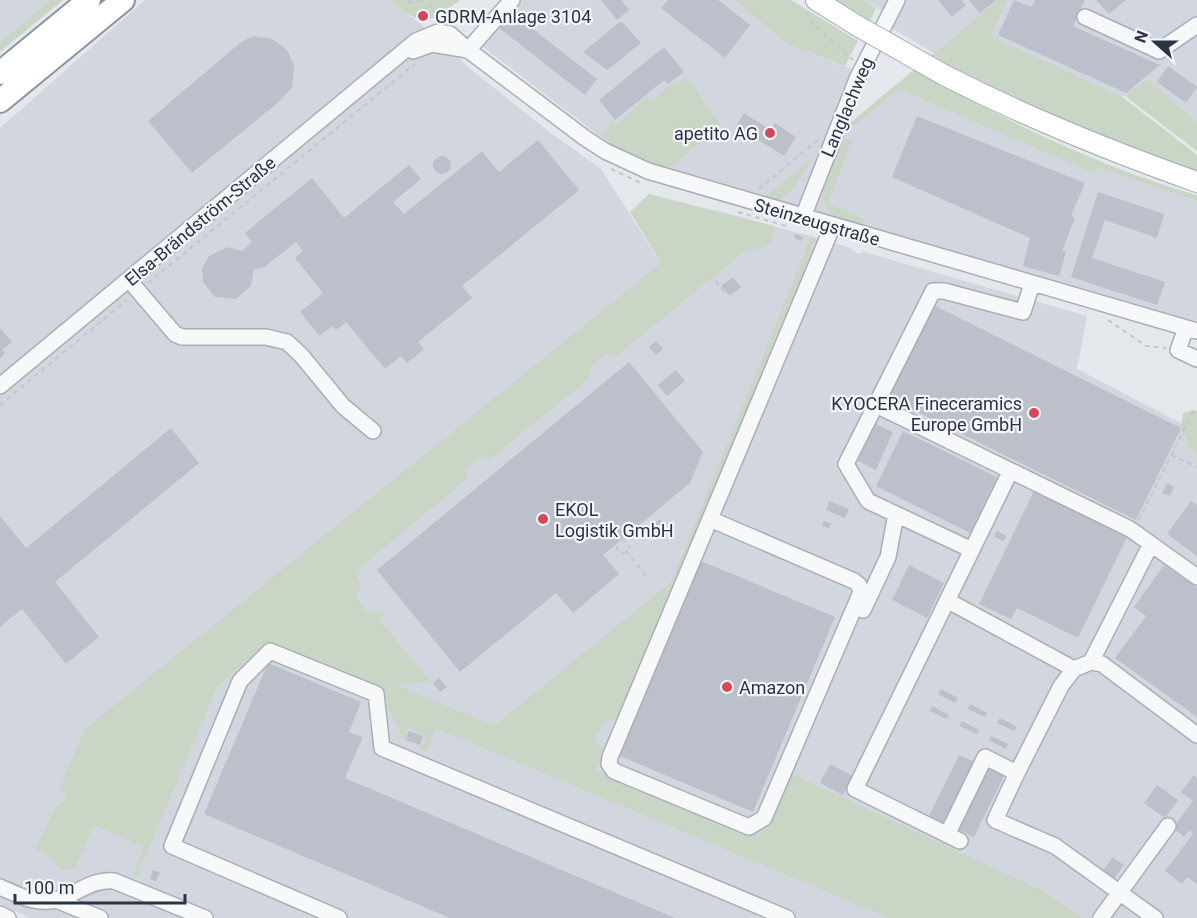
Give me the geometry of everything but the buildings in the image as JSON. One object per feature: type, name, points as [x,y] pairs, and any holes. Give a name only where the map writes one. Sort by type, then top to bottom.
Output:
[{"type":"highway","points":[[0,73],[89,0]]},
{"type":"highway","points":[[0,101],[123,0]]},
{"type":"main road","points":[[816,0],[856,26],[944,75],[1006,106],[1109,151],[1197,182]]},
{"type":"street","points":[[468,50],[512,0]]},
{"type":"street","name":"Langlachweg","points":[[803,217],[857,79],[897,0]]},
{"type":"street","points":[[1085,17],[1160,51],[1197,25]]},
{"type":"street","name":"Elsa-Brändström-Straße","points":[[0,386],[133,286],[401,56],[432,44],[468,50]]},
{"type":"street","name":"Steinzeugstraße","points":[[468,50],[605,151],[648,171],[1032,284],[1070,287],[1191,330]]},
{"type":"street","points":[[710,519],[854,581],[859,585],[861,592],[764,818],[749,827],[614,771],[609,764],[642,678],[833,225]]},
{"type":"street","points":[[972,550],[868,501],[846,464],[933,291],[944,291],[1023,312],[1032,284]]},
{"type":"street","points":[[133,286],[169,330],[182,337],[266,337],[287,342],[301,355],[343,406],[373,431]]},
{"type":"street","points":[[1191,330],[1178,350],[1197,359]]},
{"type":"street","points":[[876,405],[1134,531],[1197,577]]},
{"type":"street","points":[[1010,472],[855,789],[954,838],[985,757],[1017,773]]},
{"type":"street","points":[[811,732],[888,557],[896,514]]},
{"type":"street","points":[[1091,662],[1151,544]]},
{"type":"street","points":[[954,604],[1074,669]]},
{"type":"street","points":[[339,918],[172,846],[240,681],[270,651],[376,694],[382,748],[787,918]]},
{"type":"street","points":[[1155,918],[1055,846],[995,820],[1061,686],[1074,669],[1091,662],[1102,664],[1197,735]]},
{"type":"street","points":[[1101,918],[1168,826]]},
{"type":"street","points":[[0,887],[35,901],[56,900],[99,881],[114,880],[205,918]]},
{"type":"street","points":[[56,900],[100,918]]},
{"type":"street","points":[[0,914],[8,918]]},
{"type":"path","points":[[408,3],[420,0],[438,15],[439,24]]},
{"type":"path","points":[[810,21],[850,59]]},
{"type":"path","points":[[0,405],[133,286],[421,59]]},
{"type":"path","points":[[746,201],[820,138],[836,132]]},
{"type":"path","points":[[716,280],[725,293]]},
{"type":"path","points":[[1104,317],[1146,346],[1178,350]]},
{"type":"path","points":[[1134,531],[1194,407]]},
{"type":"path","points":[[1171,455],[1197,467]]},
{"type":"path","points":[[616,547],[622,554],[630,548],[623,540]]},
{"type":"path","points":[[626,551],[648,578]]},
{"type":"shaded area","points":[[0,0],[50,0],[0,42]]},
{"type":"shaded area","points":[[145,0],[388,0],[417,21],[469,68],[552,134],[601,169],[660,262],[718,211],[835,243],[850,248],[858,254],[864,252],[1087,316],[1077,369],[1192,429],[1197,443],[1197,918],[30,918],[0,904],[0,128]]},
{"type":"shaded area","points":[[519,0],[734,0],[789,45],[864,74],[847,129],[899,89],[1098,168],[1197,201],[1197,322],[654,168],[623,154],[482,46]]},
{"type":"shaded area","points":[[866,0],[998,0],[934,53],[888,26],[891,17]]},
{"type":"shaded area","points":[[1004,0],[1197,0],[1197,122],[1147,79],[1125,96],[1121,96],[990,36]]},
{"type":"green space","points":[[50,0],[63,0],[0,52],[0,42]]},
{"type":"green space","points":[[388,0],[460,0],[431,19],[424,20],[409,14]]},
{"type":"green space","points":[[734,0],[791,0],[858,41],[845,66],[789,45]]},
{"type":"green space","points":[[836,0],[865,0],[876,8],[870,21]]},
{"type":"green space","points":[[998,0],[1007,0],[991,36],[1121,96],[1197,155],[1197,174],[1104,141],[955,70],[935,58],[918,72],[1054,141],[1125,171],[1197,195],[1197,201],[1098,168],[1091,172],[899,89],[847,131],[850,123]]},
{"type":"green space","points":[[686,75],[721,126],[667,170],[623,153],[601,135],[611,121],[617,124],[648,96],[652,101],[672,83],[679,84]]},
{"type":"green space","points":[[1147,79],[1197,122],[1197,151],[1125,96]]},
{"type":"green space","points":[[844,138],[852,140],[828,203],[864,219],[863,225],[835,216],[827,209],[824,199],[826,178]]},
{"type":"green space","points":[[812,158],[801,178],[781,199],[774,203],[762,199]]},
{"type":"green space","points":[[649,194],[774,226],[773,234],[766,246],[744,252],[616,356],[607,353],[592,366],[586,381],[538,420],[535,418],[536,422],[490,459],[482,456],[466,469],[468,478],[364,564],[357,576],[361,584],[356,598],[369,614],[383,611],[385,614],[379,620],[430,681],[395,684],[494,726],[671,582],[811,237],[815,238],[808,264],[617,718],[604,721],[595,739],[604,750],[596,771],[759,838],[788,772],[1045,892],[1082,918],[889,918],[436,728],[426,752],[420,750],[426,735],[408,728],[404,741],[380,691],[271,644],[259,649],[217,687],[137,877],[132,877],[144,847],[94,825],[74,870],[59,869],[50,856],[35,849],[55,808],[67,797],[59,788],[85,729],[661,263],[630,212]]},
{"type":"green space","points":[[1197,411],[1197,453],[1190,449],[1181,426],[1183,413]]},
{"type":"place","name":"GDRM-Anlage 3104","points":[[423,16]]},
{"type":"place","name":"apetito AG","points":[[770,133]]},
{"type":"place","name":"KYOCERA Fineceramics Europe GmbH","points":[[1034,413]]},
{"type":"place","name":"EKOL Logistik GmbH","points":[[543,519]]},
{"type":"place","name":"Amazon","points":[[727,687]]}]
